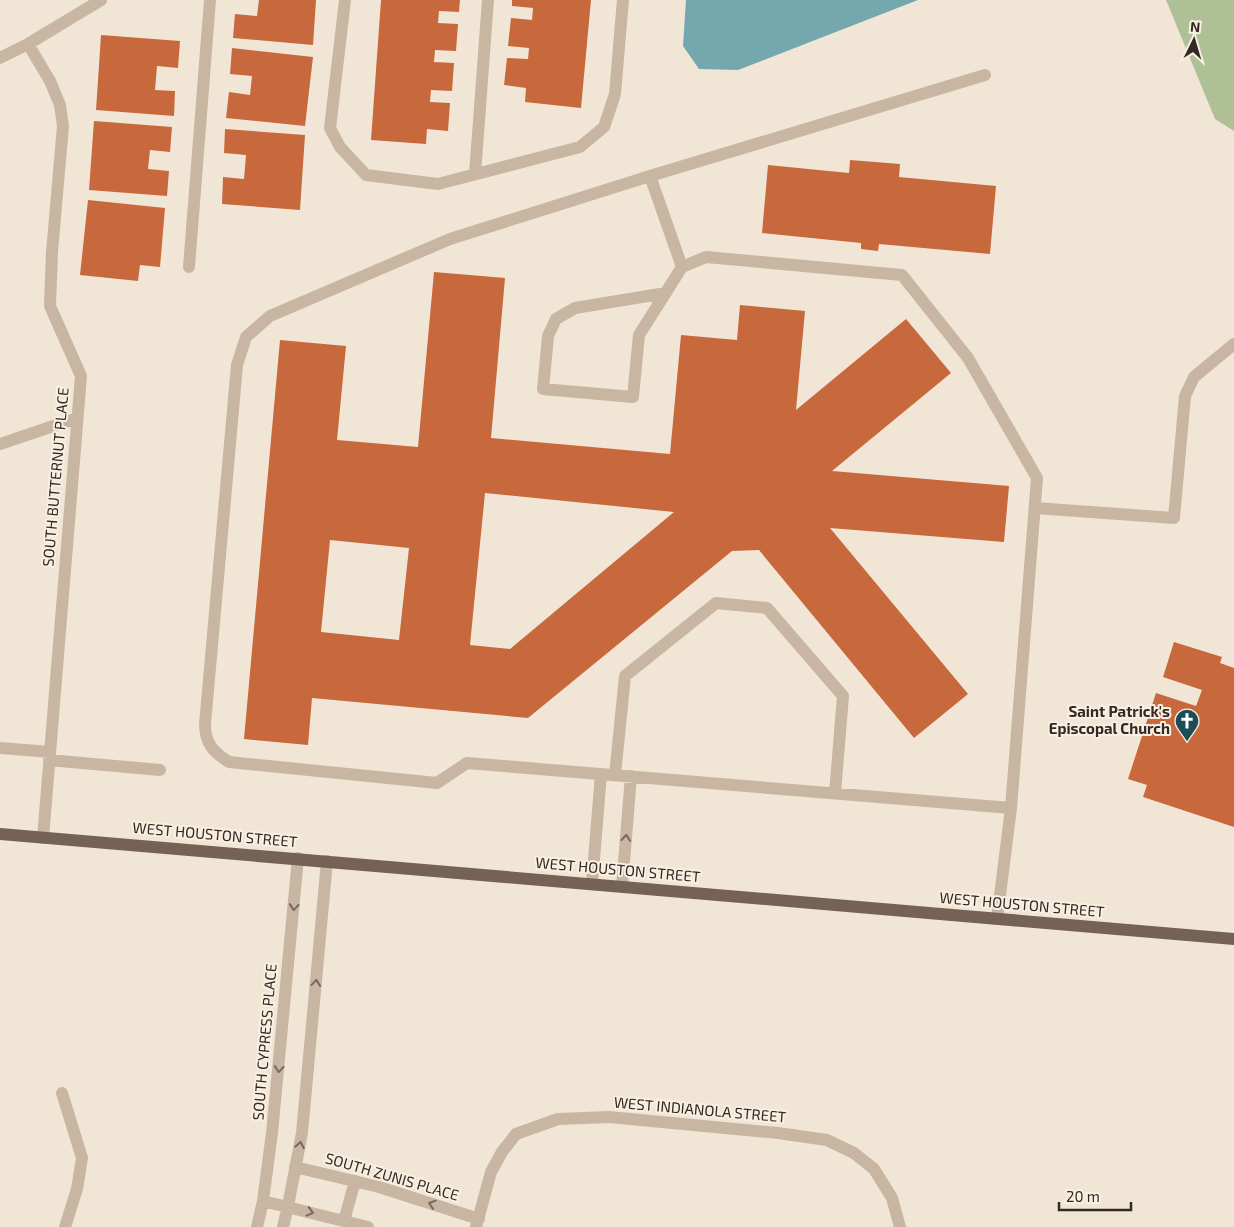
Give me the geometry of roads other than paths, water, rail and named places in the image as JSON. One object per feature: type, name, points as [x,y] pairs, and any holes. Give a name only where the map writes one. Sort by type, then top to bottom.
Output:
[{"type":"main road","name":"WEST HOUSTON STREET","points":[[0,834],[1234,939]]},
{"type":"street","points":[[0,58],[28,44],[101,0]]},
{"type":"street","points":[[189,267],[210,0]]},
{"type":"street","points":[[345,0],[330,128],[340,148],[366,175],[438,184],[580,147],[604,127],[615,94],[623,0]]},
{"type":"street","points":[[474,174],[488,0]]},
{"type":"street","name":"SOUTH BUTTERNUT PLACE","points":[[28,44],[50,81],[60,105],[63,126],[52,252],[50,306],[81,376],[43,838]]},
{"type":"street","points":[[986,76],[450,238],[270,316],[246,337],[237,365],[205,735],[216,754],[229,762],[437,783],[468,762],[1011,808]]},
{"type":"street","points":[[650,176],[682,266]]},
{"type":"street","points":[[666,293],[575,308],[556,319],[548,336],[543,389],[633,397],[639,335],[666,293],[682,266],[706,256],[902,275],[968,358],[1037,478],[1011,808],[997,919]]},
{"type":"street","points":[[1034,508],[1174,518],[1185,396],[1194,377],[1234,344]]},
{"type":"street","points":[[0,444],[77,418]]},
{"type":"street","points":[[615,775],[625,676],[716,603],[767,608],[843,696],[835,794]]},
{"type":"street","points":[[0,748],[160,770]]},
{"type":"street","points":[[592,884],[602,774]]},
{"type":"street","points":[[622,886],[631,776]]},
{"type":"street","name":"SOUTH CYPRESS PLACE","points":[[257,1227],[263,1201],[272,1133],[298,858]]},
{"type":"street","points":[[283,1227],[302,1133],[327,861]]},
{"type":"street","points":[[62,1093],[82,1158],[77,1189],[65,1227]]},
{"type":"street","name":"WEST INDIANOLA STREET","points":[[477,1223],[491,1172],[502,1152],[516,1134],[558,1119],[609,1117],[768,1132],[827,1140],[854,1153],[874,1169],[892,1198],[900,1227]]},
{"type":"street","name":"SOUTH ZUNIS PLACE","points":[[296,1167],[379,1187],[477,1223]]},
{"type":"street","points":[[344,1221],[355,1182]]},
{"type":"street","points":[[263,1201],[368,1227]]},
{"type":"water","points":[[686,0],[918,0],[738,70],[699,69],[683,46]]},
{"type":"place","name":"Saint Patrick's Episcopal Church","points":[[1187,742]]}]
